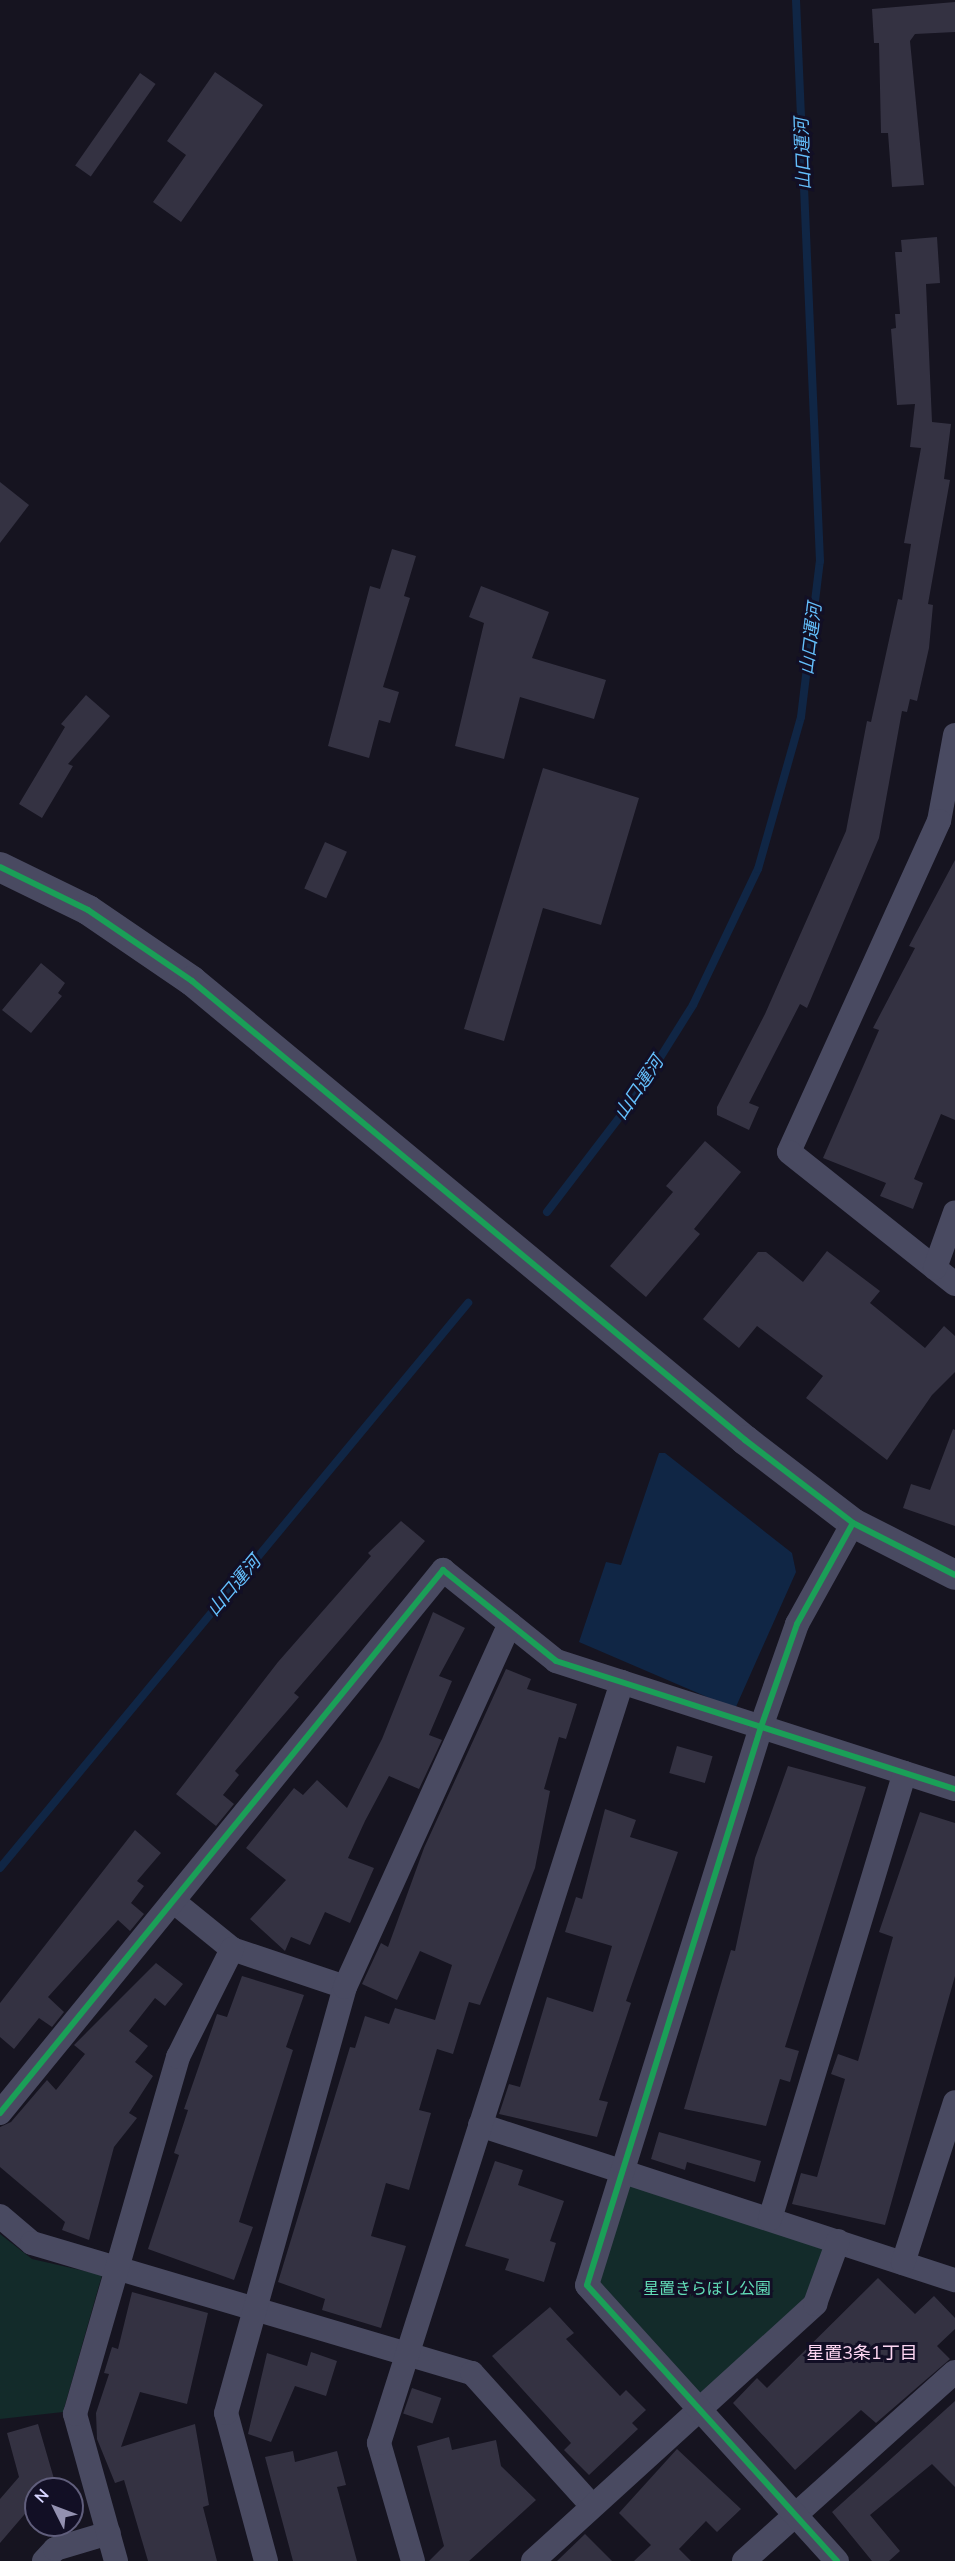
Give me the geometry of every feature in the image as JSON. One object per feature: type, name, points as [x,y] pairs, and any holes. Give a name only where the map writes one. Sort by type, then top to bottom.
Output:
[{"type":"street","points":[[955,735],[939,820],[789,1152],[955,1284]]},
{"type":"street","points":[[0,867],[88,910],[192,981],[549,1280],[853,1523],[955,1575]]},
{"type":"street","points":[[934,1268],[955,1212]]},
{"type":"street","points":[[837,2561],[797,2514],[587,2285],[761,1727],[797,1624],[853,1523]]},
{"type":"street","points":[[0,2113],[443,1570],[556,1661],[955,1789]]},
{"type":"street","points":[[266,2561],[226,2413],[253,2308],[345,1987],[510,1624]]},
{"type":"street","points":[[413,2561],[379,2443],[622,1682]]},
{"type":"street","points":[[770,2219],[904,1773]]},
{"type":"street","points":[[173,1901],[232,1949],[345,1987]]},
{"type":"street","points":[[117,2561],[75,2414],[178,2057],[232,1949]]},
{"type":"street","points":[[903,2263],[954,2110]]},
{"type":"street","points":[[480,2126],[955,2280]]},
{"type":"street","points":[[0,2216],[32,2243],[472,2373],[592,2506]]},
{"type":"street","points":[[533,2561],[702,2410],[815,2304],[838,2241]]},
{"type":"street","points":[[744,2561],[955,2372]]},
{"type":"street","points":[[44,2561],[56,2548],[109,2533]]},
{"type":"green space","name":"星置きらぼし公園","points":[[623,2171],[838,2241],[815,2304],[702,2410],[587,2285]]},
{"type":"green space","points":[[0,2234],[32,2259],[102,2275],[63,2412],[0,2419]]},
{"type":"water","points":[[659,1453],[665,1453],[792,1553],[796,1572],[735,1709],[579,1642],[606,1562],[621,1565]]},
{"type":"building","points":[[955,2],[955,32],[915,34],[910,41],[924,185],[892,187],[888,133],[881,133],[879,43],[874,43],[872,9]]},
{"type":"building","points":[[215,72],[263,105],[181,222],[153,202],[186,155],[167,141]]},
{"type":"building","points":[[140,73],[156,84],[91,176],[75,166]]},
{"type":"building","points":[[937,237],[940,283],[926,284],[932,422],[951,424],[944,479],[950,480],[928,604],[933,605],[929,648],[917,701],[910,699],[907,712],[902,711],[879,838],[807,1008],[800,1004],[749,1103],[759,1107],[749,1130],[717,1115],[717,1107],[765,1014],[846,831],[867,721],[871,722],[898,599],[902,600],[911,544],[904,543],[921,448],[910,447],[915,404],[897,405],[891,329],[896,328],[895,314],[900,314],[895,252],[902,252],[901,240]]},
{"type":"building","points":[[0,482],[29,505],[0,543]]},
{"type":"building","points":[[392,549],[416,556],[404,596],[410,598],[383,687],[399,692],[390,723],[379,720],[369,758],[328,746],[370,586],[380,589]]},
{"type":"building","points":[[481,586],[549,612],[532,658],[606,680],[594,719],[520,697],[504,759],[455,746],[484,623],[469,617]]},
{"type":"building","points":[[86,695],[110,716],[68,764],[73,766],[42,818],[19,804],[65,727],[61,724]]},
{"type":"building","points":[[543,768],[639,798],[601,925],[543,908],[504,1041],[464,1029]]},
{"type":"building","points":[[325,842],[347,852],[326,898],[304,889]]},
{"type":"building","points":[[955,860],[955,1120],[941,1114],[914,1179],[923,1183],[913,1209],[880,1196],[886,1183],[823,1158],[879,1030],[873,1028],[915,948],[909,946]]},
{"type":"building","points":[[41,963],[65,983],[58,993],[62,996],[31,1033],[2,1010]]},
{"type":"building","points":[[705,1141],[741,1172],[694,1229],[700,1234],[646,1297],[610,1266],[673,1192],[666,1186]]},
{"type":"building","points":[[827,1251],[880,1291],[870,1303],[925,1348],[944,1326],[955,1336],[955,1372],[932,1395],[887,1460],[806,1398],[823,1376],[757,1326],[739,1348],[703,1319],[758,1252],[766,1252],[803,1282]]},
{"type":"building","points":[[953,1429],[955,1430],[955,1526],[903,1508],[911,1484],[930,1490]]},
{"type":"building","points":[[401,1521],[425,1541],[294,1693],[299,1697],[235,1771],[239,1775],[223,1795],[234,1804],[216,1826],[176,1794],[278,1662],[371,1556],[368,1553]]},
{"type":"building","points":[[433,1612],[465,1628],[439,1676],[452,1681],[429,1735],[442,1740],[419,1789],[389,1776],[365,1821],[348,1858],[374,1868],[350,1923],[325,1912],[310,1945],[291,1937],[285,1951],[250,1919],[286,1880],[246,1848],[294,1788],[303,1795],[317,1780],[347,1808],[382,1739]]},
{"type":"building","points":[[506,1669],[531,1679],[527,1689],[577,1704],[566,1739],[559,1737],[544,1789],[550,1791],[535,1868],[480,2005],[469,2002],[453,2054],[437,2049],[419,2110],[431,2113],[409,2190],[386,2183],[371,2236],[406,2246],[381,2328],[322,2310],[325,2299],[278,2282],[350,2047],[355,2048],[365,2016],[389,2024],[395,2008],[435,2020],[452,1965],[420,1951],[397,2000],[362,1984],[381,1943],[388,1947],[424,1848]]},
{"type":"building","points":[[677,1746],[713,1756],[705,1783],[669,1773]]},
{"type":"building","points":[[788,1766],[866,1787],[785,2047],[799,2051],[790,2082],[780,2079],[766,2126],[684,2109],[731,1950],[735,1951],[755,1858]]},
{"type":"building","points":[[605,1809],[636,1820],[630,1837],[678,1852],[626,2001],[631,2003],[599,2100],[608,2102],[597,2137],[499,2114],[509,2084],[520,2087],[547,1997],[593,2012],[612,1946],[565,1932],[576,1897],[582,1899]]},
{"type":"building","points":[[920,1812],[955,1823],[955,1976],[885,2225],[792,2204],[801,2173],[817,2177],[845,2079],[831,2074],[838,2054],[858,2061],[893,1937],[879,1932]]},
{"type":"building","points":[[135,1830],[161,1853],[137,1881],[144,1886],[131,1903],[144,1914],[130,1931],[118,1920],[48,1997],[64,2012],[52,2027],[39,2018],[14,2049],[0,2037],[0,2003]]},
{"type":"building","points":[[156,1963],[183,1984],[165,2006],[155,1998],[129,2031],[148,2046],[135,2062],[153,2076],[129,2113],[137,2118],[114,2147],[89,2240],[62,2230],[65,2222],[0,2167],[0,2127],[11,2122],[47,2080],[56,2090],[85,2054],[74,2045]]},
{"type":"building","points":[[242,1976],[304,1995],[286,2047],[293,2050],[239,2222],[253,2227],[234,2280],[148,2249],[179,2155],[174,2153],[188,2110],[184,2109],[217,2014],[227,2017]]},
{"type":"building","points":[[659,2132],[761,2161],[755,2182],[687,2162],[685,2170],[651,2159]]},
{"type":"building","points":[[495,2161],[523,2170],[518,2185],[564,2201],[550,2241],[556,2243],[544,2282],[505,2270],[509,2259],[465,2246]]},
{"type":"building","points":[[878,2278],[915,2314],[934,2296],[955,2318],[955,2329],[937,2346],[950,2359],[876,2423],[861,2410],[795,2470],[733,2403],[757,2378],[767,2388]]},
{"type":"building","points":[[132,2292],[208,2313],[187,2404],[140,2392],[121,2447],[195,2424],[209,2505],[203,2507],[217,2561],[148,2561],[124,2480],[115,2483],[97,2439],[96,2413],[109,2374],[104,2373],[112,2347],[118,2349]]},
{"type":"building","points":[[550,2307],[574,2333],[566,2339],[620,2396],[626,2390],[646,2410],[632,2423],[638,2429],[589,2475],[564,2450],[571,2443],[492,2356]]},
{"type":"building","points":[[311,2352],[337,2361],[326,2396],[295,2386],[271,2442],[248,2434],[267,2353],[307,2366]]},
{"type":"building","points":[[412,2388],[441,2398],[433,2424],[403,2414]]},
{"type":"building","points":[[955,2401],[955,2487],[932,2464],[870,2515],[900,2551],[889,2561],[872,2561],[832,2512]]},
{"type":"building","points":[[38,2424],[53,2477],[24,2477],[24,2515],[0,2543],[0,2499],[19,2477],[7,2433]]},
{"type":"building","points":[[449,2437],[452,2450],[496,2440],[501,2466],[536,2500],[469,2561],[429,2561],[444,2546],[417,2446]]},
{"type":"building","points":[[677,2449],[741,2509],[717,2532],[706,2521],[679,2549],[691,2561],[634,2561],[651,2545],[619,2513]]},
{"type":"building","points":[[293,2451],[295,2462],[337,2451],[346,2485],[337,2487],[357,2561],[293,2561],[265,2457]]},
{"type":"building","points":[[585,2534],[612,2561],[557,2561]]},
{"type":"waterway","name":"山口運河","points":[[547,1212],[638,1093],[693,1005],[758,869],[801,717],[820,561],[796,0]]},
{"type":"waterway","name":"山口運河","points":[[0,1868],[468,1303]]},
{"type":"cycle path","points":[[0,867],[88,910],[192,981],[745,1440],[853,1523],[955,1575]]},
{"type":"cycle path","points":[[837,2561],[587,2285],[761,1727],[797,1624],[853,1523]]},
{"type":"cycle path","points":[[0,2113],[443,1570],[556,1661],[955,1789]]},
{"type":"district","name":"星置3条1丁目","points":[[862,2353]]}]
